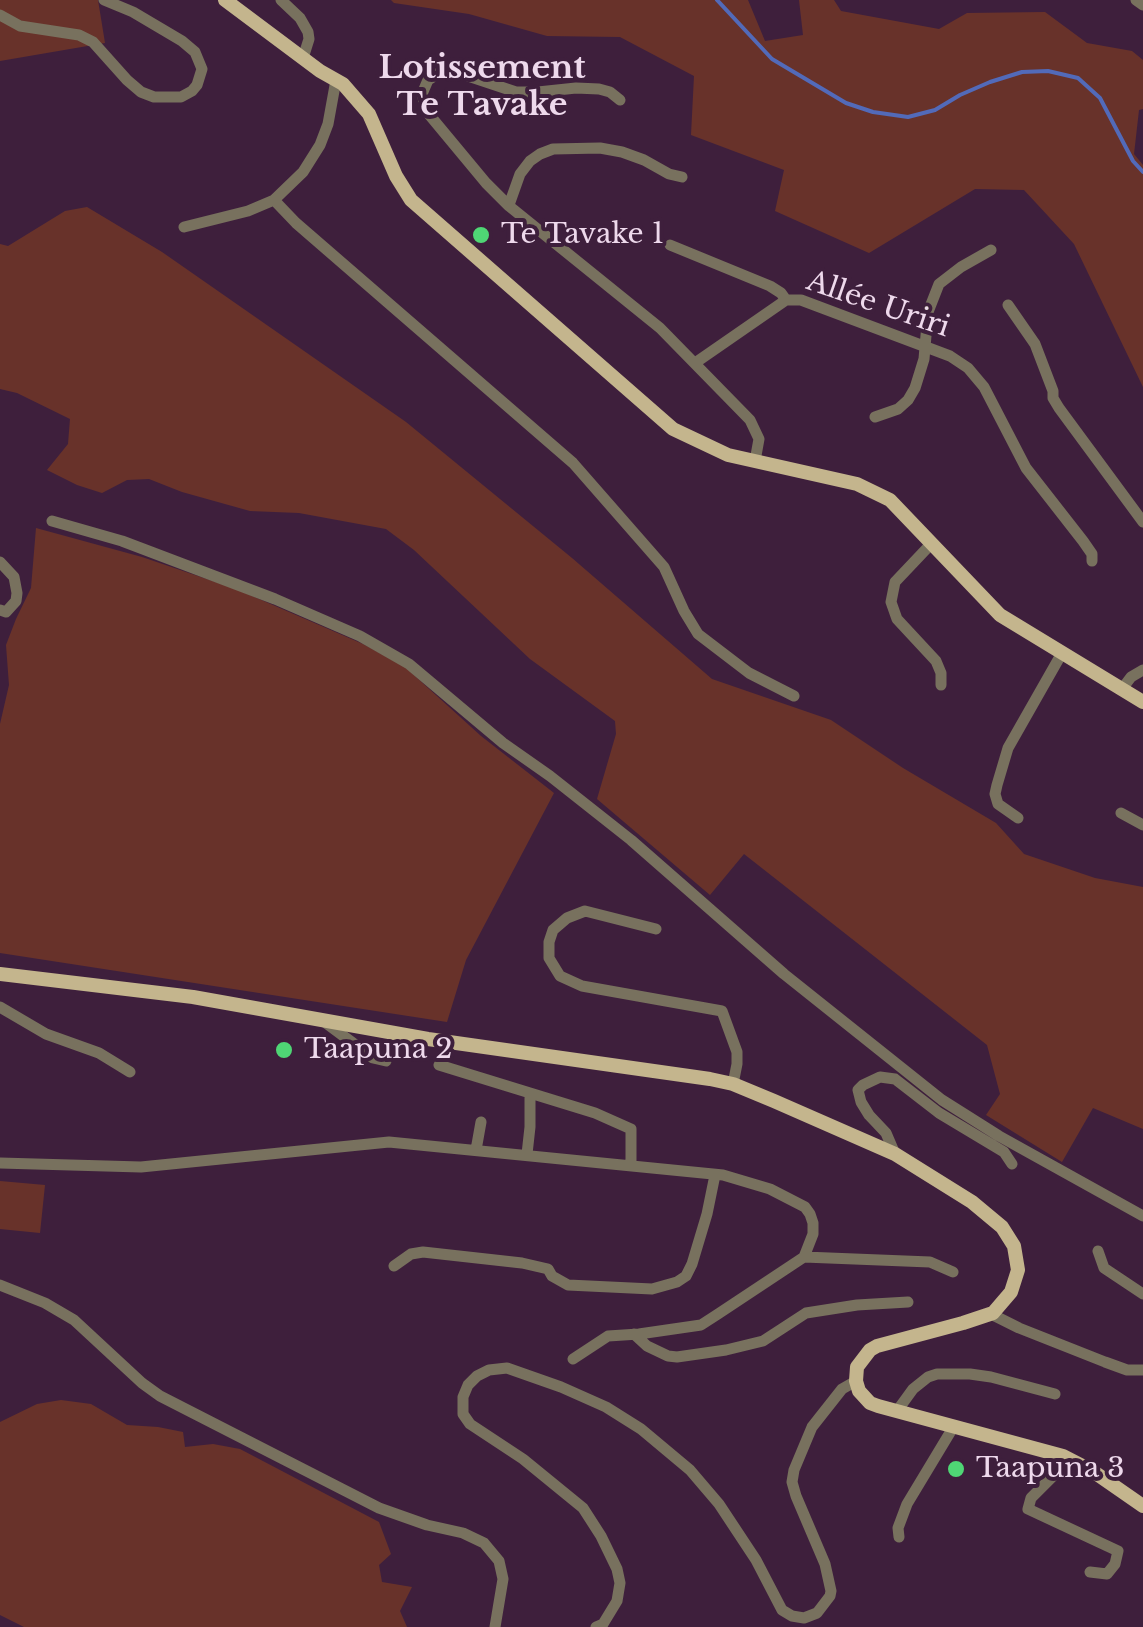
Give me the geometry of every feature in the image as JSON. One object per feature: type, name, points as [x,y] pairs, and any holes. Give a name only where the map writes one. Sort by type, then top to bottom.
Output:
[{"type":"main road","points":[[225,0],[343,84],[368,114],[411,200],[673,430],[728,454],[856,484],[890,500],[1000,615],[1143,702]]},
{"type":"main road","points":[[0,974],[193,997],[460,1044],[688,1074],[733,1084],[895,1154],[993,1218],[1010,1237],[1018,1270],[1011,1292],[993,1313],[877,1346],[860,1360],[856,1381],[859,1391],[870,1402],[897,1412],[1068,1458],[1143,1506]]},
{"type":"street","points":[[0,14],[20,26],[79,35],[92,42],[141,92],[170,99],[192,91],[202,69],[195,52],[132,12],[104,0]]},
{"type":"street","points":[[282,0],[308,32],[310,38],[303,58]]},
{"type":"street","points":[[1136,0],[1143,5]]},
{"type":"street","points":[[620,100],[599,89],[516,92],[450,70],[428,80],[422,94],[427,112],[486,183],[660,328],[757,430],[760,439],[756,461]]},
{"type":"street","points":[[184,227],[248,211],[274,200],[302,172],[320,145],[336,80]]},
{"type":"street","points":[[508,205],[520,174],[530,161],[554,149],[600,148],[622,152],[682,177]]},
{"type":"street","points":[[274,200],[573,463],[664,568],[698,634],[749,673],[794,696]]},
{"type":"street","name":"Allée Uriri","points":[[670,245],[770,286],[786,300],[798,299],[950,356],[968,368],[984,387],[1026,468],[1084,541],[1092,561]]},
{"type":"street","points":[[876,417],[898,409],[908,400],[920,374],[928,312],[939,284],[990,250]]},
{"type":"street","points":[[695,363],[786,300]]},
{"type":"street","points":[[1008,305],[1036,344],[1058,408],[1143,522]]},
{"type":"street","points":[[52,521],[122,541],[276,599],[360,636],[409,664],[504,744],[631,840],[784,974],[910,1076],[1018,1146],[1143,1216]]},
{"type":"street","points":[[931,544],[896,582],[891,604],[896,619],[936,661],[941,684]]},
{"type":"street","points":[[0,562],[14,578],[18,592],[6,612],[0,610]]},
{"type":"street","points":[[1018,818],[998,804],[994,794],[1008,748],[1062,653]]},
{"type":"street","points":[[1122,689],[1143,670]]},
{"type":"street","points":[[1121,813],[1143,825]]},
{"type":"street","points":[[656,929],[585,911],[567,918],[553,930],[549,958],[560,976],[582,986],[722,1011],[737,1052],[733,1084]]},
{"type":"street","points":[[0,1007],[46,1034],[98,1053],[130,1072]]},
{"type":"street","points":[[322,1020],[373,1058],[386,1062]]},
{"type":"street","points":[[438,1065],[594,1113],[632,1129],[631,1166]]},
{"type":"street","points":[[895,1154],[886,1133],[861,1102],[858,1090],[880,1077],[895,1079],[1004,1152],[1010,1161],[1018,1146]]},
{"type":"street","points":[[526,1154],[530,1093]]},
{"type":"street","points":[[476,1150],[481,1122]]},
{"type":"street","points":[[0,1163],[141,1167],[389,1142],[715,1174],[769,1188],[805,1207],[814,1223],[804,1257],[700,1324],[608,1336],[573,1359]]},
{"type":"street","points":[[394,1266],[411,1254],[422,1252],[522,1263],[548,1269],[568,1285],[652,1289],[677,1282],[686,1276],[692,1264],[715,1174]]},
{"type":"street","points":[[1098,1252],[1104,1268],[1143,1294]]},
{"type":"street","points":[[804,1257],[930,1262],[953,1272]]},
{"type":"street","points":[[0,1284],[40,1300],[72,1319],[160,1396],[378,1508],[484,1543],[499,1561],[503,1579],[495,1627]]},
{"type":"street","points":[[634,1334],[647,1346],[677,1357],[763,1341],[806,1313],[858,1304],[908,1302]]},
{"type":"street","points":[[993,1313],[1019,1328],[1126,1370],[1143,1370]]},
{"type":"street","points":[[596,1627],[614,1609],[620,1587],[609,1552],[583,1508],[470,1424],[463,1414],[463,1397],[477,1376],[507,1368],[561,1387],[641,1429],[690,1470],[720,1504],[782,1610],[804,1618],[818,1613],[830,1591],[825,1564],[796,1496],[794,1470],[812,1427],[842,1389],[856,1381]]},
{"type":"street","points":[[897,1412],[914,1388],[937,1374],[991,1377],[1055,1394]]},
{"type":"street","points":[[899,1538],[898,1528],[907,1504],[954,1426]]},
{"type":"street","points":[[1068,1458],[1031,1498],[1028,1509],[1118,1551],[1108,1574],[1090,1572]]},
{"type":"shaded area","points":[[0,0],[98,0],[105,43],[0,61]]},
{"type":"shaded area","points":[[391,0],[748,0],[765,41],[803,35],[799,0],[834,0],[841,11],[939,29],[967,13],[1045,12],[1087,43],[1132,51],[1143,60],[1143,109],[1139,110],[1134,154],[1143,165],[1143,387],[1074,244],[1024,190],[975,189],[869,253],[775,211],[784,170],[691,135],[694,76],[620,37],[547,36],[469,14]]},
{"type":"shaded area","points":[[87,207],[162,252],[406,422],[712,679],[831,720],[996,823],[1024,854],[1095,878],[1143,887],[1143,1129],[1093,1108],[1062,1162],[986,1115],[1000,1094],[987,1045],[744,854],[710,895],[597,799],[616,734],[615,721],[530,659],[414,550],[386,529],[299,513],[250,511],[149,479],[127,480],[102,493],[47,470],[68,444],[70,419],[17,393],[0,389],[0,244],[8,246],[65,211]]},
{"type":"shaded area","points":[[36,528],[142,557],[236,589],[363,644],[405,667],[481,736],[554,793],[466,960],[447,1022],[0,953],[0,724],[9,685],[6,645],[31,588]]},
{"type":"shaded area","points":[[0,1181],[45,1185],[40,1233],[0,1229]]},
{"type":"shaded area","points":[[61,1400],[91,1404],[127,1425],[183,1432],[185,1447],[213,1444],[240,1449],[379,1522],[391,1554],[379,1565],[382,1582],[412,1587],[400,1611],[407,1627],[24,1627],[0,1615],[0,1422],[37,1404]]},
{"type":"waterway","points":[[717,0],[772,59],[846,103],[873,112],[908,117],[935,110],[960,95],[1022,72],[1048,71],[1078,78],[1100,98],[1133,161],[1143,172]]},
{"type":"place","name":"Te Tavake 1","points":[[481,235]]},
{"type":"place","name":"Taapuna 2","points":[[284,1050]]},
{"type":"place","name":"Taapuna 3","points":[[956,1469]]},
{"type":"district","name":"Lotissement Te Tavake","points":[[482,88]]}]
